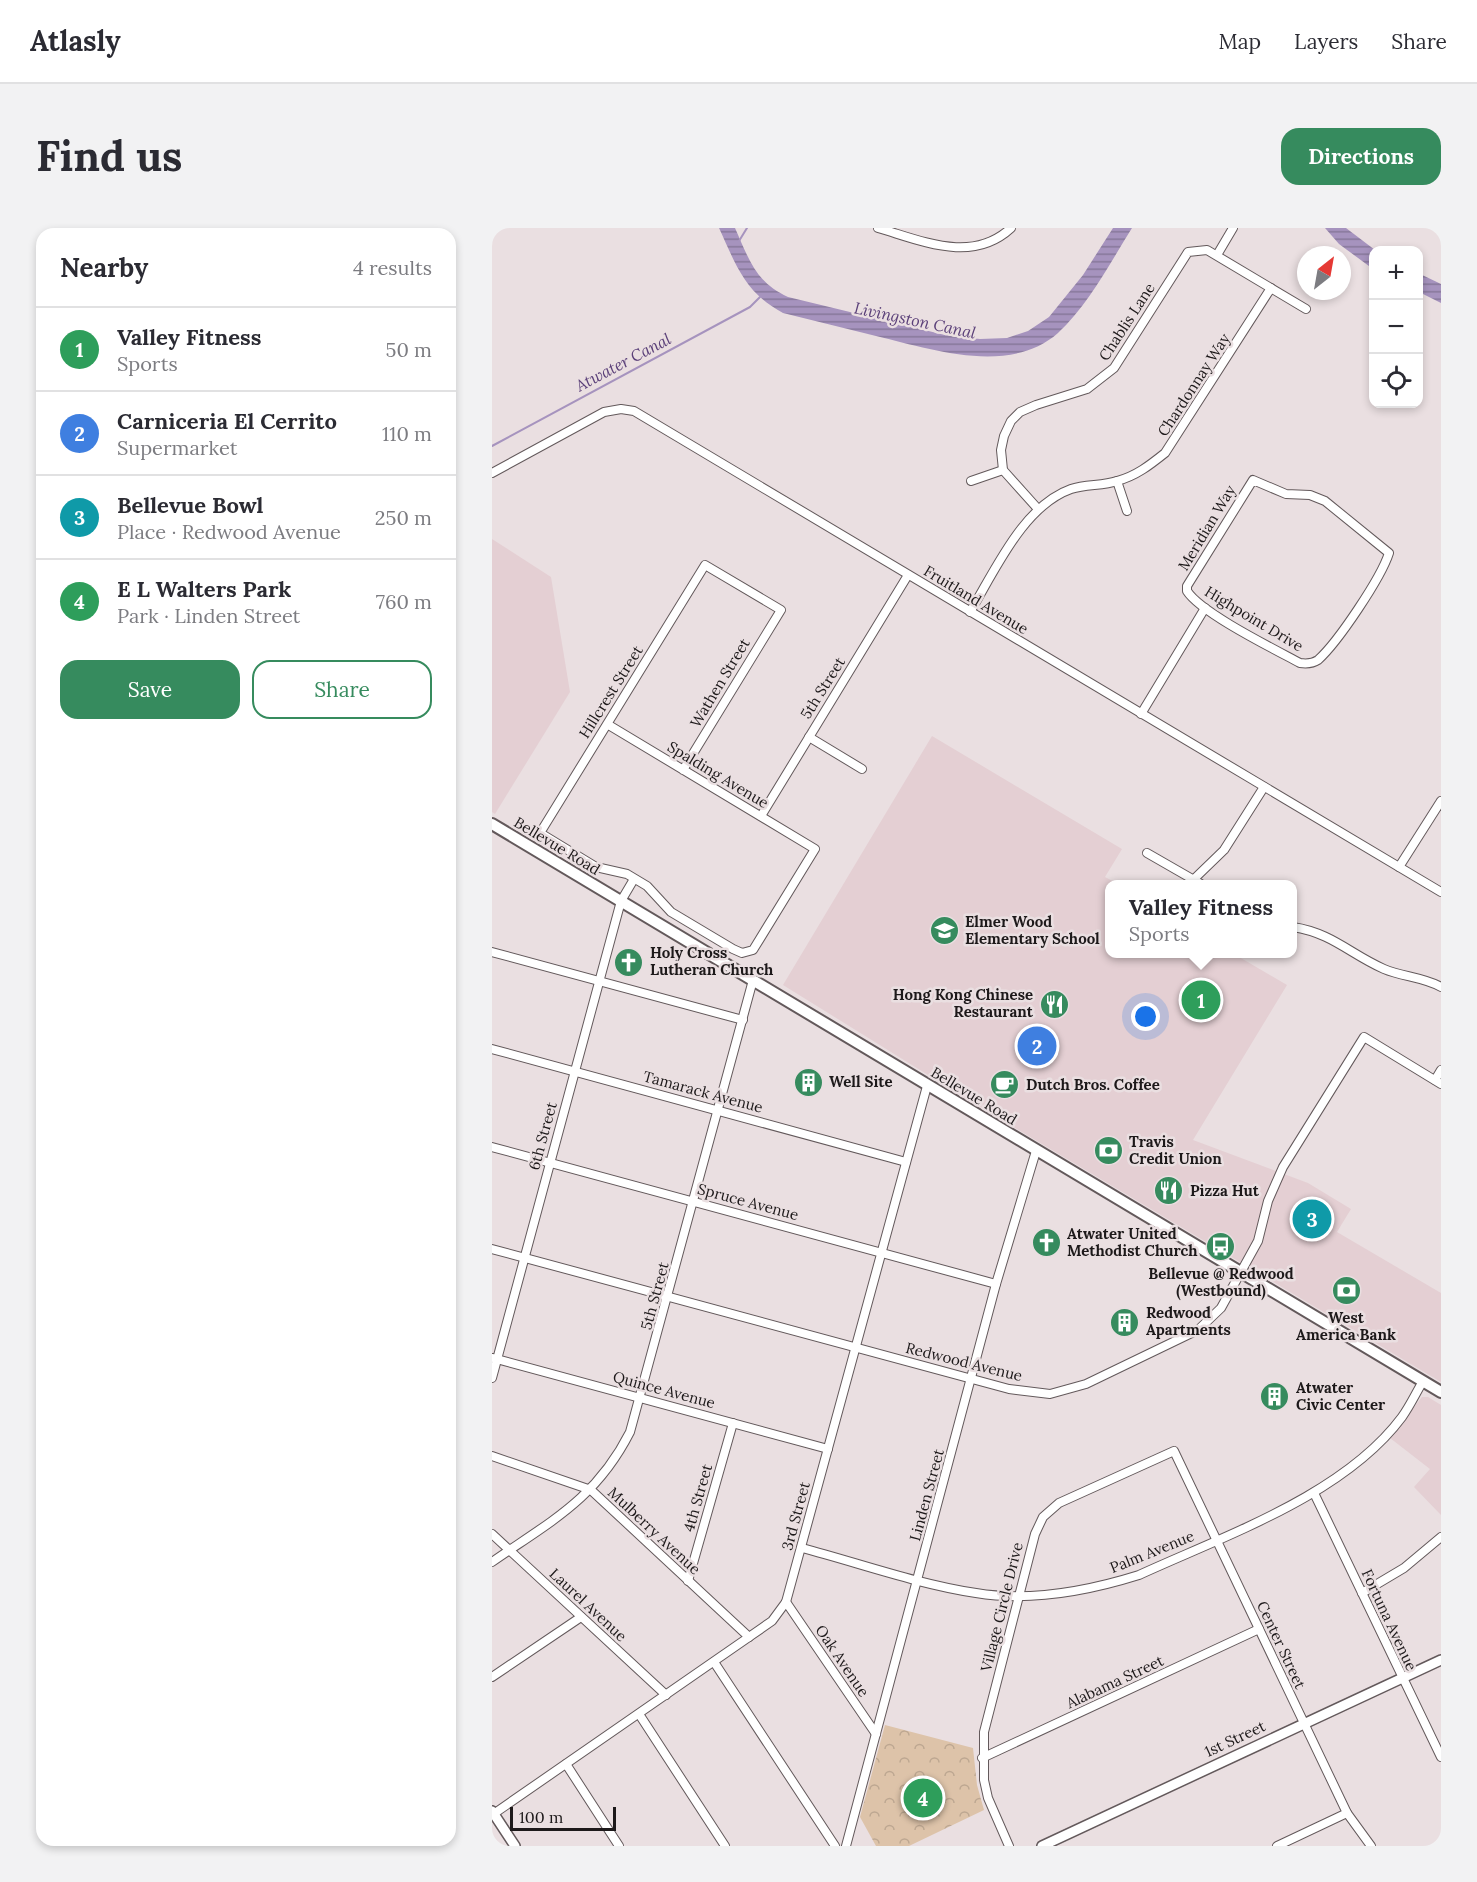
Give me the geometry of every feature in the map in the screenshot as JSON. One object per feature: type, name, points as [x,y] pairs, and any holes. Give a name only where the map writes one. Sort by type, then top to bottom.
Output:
[{"type":"main road","name":"Bellevue Road","points":[[492,824],[1441,1392]]},
{"type":"street","points":[[878,228],[959,248],[977,248],[998,240],[1011,228]]},
{"type":"street","points":[[1233,228],[1217,255],[1306,309]]},
{"type":"street","name":"Chablis Lane","points":[[1003,470],[1001,450],[1011,421],[1020,412],[1087,389],[1100,381],[1114,368],[1188,252],[1207,249],[1217,255]]},
{"type":"street","name":"Chardonnay Way","points":[[970,612],[1023,526],[1038,510],[1072,489],[1118,481],[1143,471],[1174,443],[1270,288]]},
{"type":"street","name":"Fruitland Avenue","points":[[492,473],[604,412],[621,409],[634,411],[1441,892]]},
{"type":"street","points":[[971,481],[1003,470],[1038,510]]},
{"type":"street","name":"Meridian Way","points":[[1187,591],[1187,586],[1202,561],[1254,480],[1286,494],[1310,495],[1325,501],[1389,553],[1345,626],[1317,661],[1310,664]]},
{"type":"street","points":[[1118,481],[1127,511]]},
{"type":"street","name":"Hillcrest Street","points":[[634,879],[596,867],[540,833],[705,565],[781,609]]},
{"type":"street","name":"5th Street","points":[[761,816],[908,575]]},
{"type":"street","name":"Highpoint Drive","points":[[1187,591],[1206,608],[1300,663],[1310,664]]},
{"type":"street","points":[[1141,714],[1206,608]]},
{"type":"street","name":"Wathen Street","points":[[683,770],[781,609]]},
{"type":"street","name":"Spalding Avenue","points":[[607,724],[815,849],[753,950],[742,953],[671,912],[653,891],[634,879]]},
{"type":"street","points":[[808,737],[862,769]]},
{"type":"street","points":[[1147,853],[1193,880],[1224,850],[1264,787]]},
{"type":"street","points":[[1399,867],[1441,801]]},
{"type":"street","name":"6th Street","points":[[492,1378],[494,1359],[525,1258],[621,901],[634,879]]},
{"type":"street","points":[[1297,928],[1320,932],[1376,965],[1423,979],[1441,987]]},
{"type":"street","points":[[492,952],[743,1020]]},
{"type":"street","name":"5th Street","points":[[492,1562],[574,1506],[591,1490],[618,1457],[630,1432],[669,1298],[753,980]]},
{"type":"street","name":"Redwood Avenue","points":[[492,1250],[1009,1389],[1050,1394],[1086,1384],[1198,1330],[1221,1308],[1258,1241],[1268,1201],[1283,1167],[1364,1037],[1438,1082]]},
{"type":"street","name":"Tamarack Avenue","points":[[492,1049],[906,1162]]},
{"type":"street","points":[[1438,1082],[1441,1070]]},
{"type":"street","name":"3rd Street","points":[[493,1813],[750,1637],[772,1621],[786,1602],[927,1086]]},
{"type":"street","name":"Spruce Avenue","points":[[492,1147],[996,1284]]},
{"type":"street","name":"Linden Street","points":[[846,1846],[996,1284],[1036,1151]]},
{"type":"street","name":"Quince Avenue","points":[[494,1359],[828,1449]]},
{"type":"street","name":"Palm Avenue","points":[[802,1548],[976,1594],[1019,1596],[1078,1591],[1109,1585],[1139,1575],[1217,1540],[1314,1493],[1353,1467],[1385,1436],[1403,1416],[1423,1382]]},
{"type":"street","name":"4th Street","points":[[688,1581],[733,1423]]},
{"type":"street","name":"Center Street","points":[[1174,1451],[1347,1813],[1371,1846]]},
{"type":"street","name":"Village Circle Drive","points":[[1009,1846],[988,1798],[982,1758],[984,1732],[1035,1534],[1043,1517],[1059,1503],[1174,1451]]},
{"type":"street","name":"Mulberry Avenue","points":[[492,1456],[591,1490],[750,1637]]},
{"type":"street","name":"Fortuna Avenue","points":[[1314,1493],[1441,1757]]},
{"type":"street","name":"Laurel Avenue","points":[[492,1534],[666,1695]]},
{"type":"street","points":[[1362,1593],[1404,1568],[1441,1537]]},
{"type":"street","name":"Oak Avenue","points":[[786,1602],[876,1734]]},
{"type":"street","points":[[492,1677],[580,1617]]},
{"type":"street","name":"Alabama Street","points":[[982,1758],[1259,1629]]},
{"type":"street","name":"1st Street","points":[[1042,1846],[1441,1660]]},
{"type":"street","points":[[714,1662],[835,1846]]},
{"type":"street","points":[[639,1714],[725,1846]]},
{"type":"street","points":[[566,1764],[619,1846]]},
{"type":"street","points":[[493,1813],[515,1846]]},
{"type":"street","points":[[1277,1846],[1347,1813]]},
{"type":"shaded area","points":[[719,228],[735,228],[749,260],[760,277],[788,297],[945,335],[980,339],[1007,338],[1028,331],[1049,317],[1083,275],[1113,228],[1132,228],[1080,309],[1058,333],[1038,346],[1017,353],[969,356],[921,347],[783,313],[759,296],[743,277]]},
{"type":"shaded area","points":[[1325,228],[1346,228],[1370,246],[1369,266],[1351,253],[1351,246],[1339,244]]},
{"type":"shaded area","points":[[1423,275],[1441,284],[1441,303],[1423,294]]},
{"type":"shaded area","points":[[492,539],[551,577],[570,692],[495,814],[492,812]]},
{"type":"shaded area","points":[[932,736],[1122,849],[1105,877],[1111,880],[1105,880],[1105,958],[1241,958],[1287,985],[1193,1140],[1308,1183],[1351,1209],[1337,1232],[1441,1293],[1441,1382],[970,1101],[783,985]]},
{"type":"shaded area","points":[[1422,1397],[1428,1397],[1441,1405],[1441,1515],[1414,1487],[1430,1469],[1390,1438]]},
{"type":"green space","points":[[885,1725],[973,1748],[977,1785],[984,1810],[909,1846],[876,1846],[860,1817]]},
{"type":"waterway","points":[[739,241],[747,228]]},
{"type":"waterway","name":"Atwater Canal","points":[[492,446],[750,307],[760,297]]},
{"type":"place","name":"Elmer Wood Elementary School","points":[[944,931]]},
{"type":"place","name":"Holy Cross Lutheran Church","points":[[629,962]]},
{"type":"place","name":"Valley Fitness","points":[[1201,1000]]},
{"type":"place","name":"Hong Kong Chinese Restaurant","points":[[1054,1004]]},
{"type":"place","name":"Carniceria El Cerrito","points":[[1037,1046]]},
{"type":"place","name":"Well Site","points":[[808,1082]]},
{"type":"place","name":"Dutch Bros. Coffee","points":[[1005,1085]]},
{"type":"place","name":"Travis Credit Union","points":[[1108,1151]]},
{"type":"place","name":"Pizza Hut","points":[[1169,1191]]},
{"type":"place","name":"Bellevue Bowl","points":[[1312,1219]]},
{"type":"place","name":"Atwater United Methodist Church","points":[[1046,1243]]},
{"type":"place","name":"Bellevue @ Redwood (Westbound)","points":[[1221,1247]]},
{"type":"place","name":"West America Bank","points":[[1346,1291]]},
{"type":"place","name":"Redwood Apartments","points":[[1125,1322]]},
{"type":"place","name":"Atwater Civic Center","points":[[1275,1397]]},
{"type":"place","name":"E L Walters Park","points":[[923,1798]]},
{"type":"water label","name":"Livingston Canal","points":[[915,320]]}]
